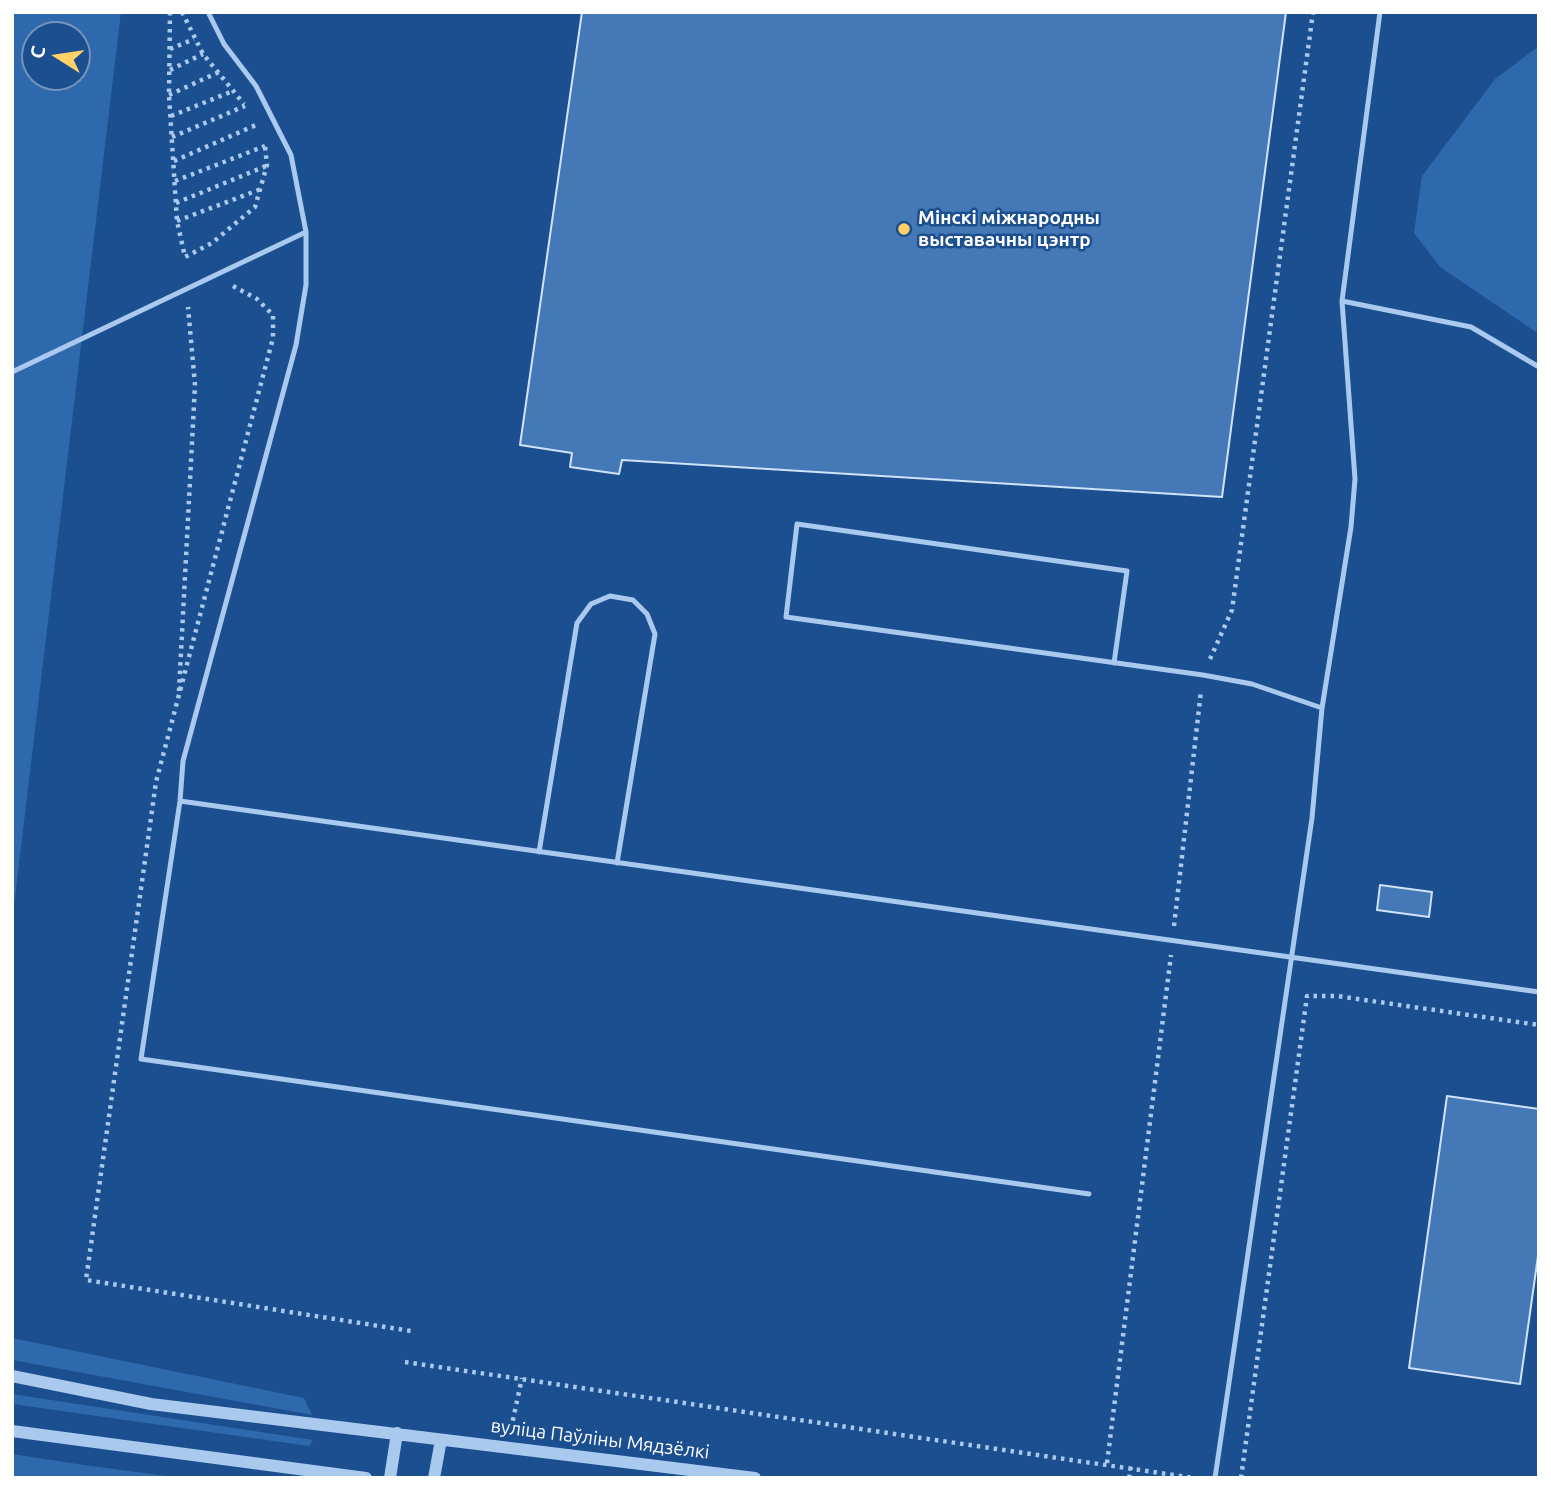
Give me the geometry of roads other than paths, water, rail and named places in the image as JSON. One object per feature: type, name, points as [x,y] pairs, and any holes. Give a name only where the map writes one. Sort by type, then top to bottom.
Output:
[{"type":"street","name":"вуліца Паўліны Мядзёлкі","points":[[12,1376],[151,1404],[755,1478]]},
{"type":"street","points":[[12,1431],[366,1478]]},
{"type":"street","points":[[390,1478],[397,1433]]},
{"type":"street","points":[[434,1478],[441,1440]]},
{"type":"lane","points":[[208,12],[224,44],[256,86],[291,155],[306,232],[306,285],[296,345],[183,761],[180,801],[141,1059],[1089,1194]]},
{"type":"lane","points":[[1215,1478],[1312,818],[1322,708],[1355,479],[1342,301],[1380,12]]},
{"type":"lane","points":[[12,372],[306,232]]},
{"type":"lane","points":[[1342,301],[1471,327],[1539,367]]},
{"type":"lane","points":[[1114,663],[1127,571],[797,524],[786,617],[1114,663],[1203,675],[1252,684],[1322,708]]},
{"type":"lane","points":[[539,852],[577,623],[591,604],[610,596],[634,600],[647,614],[654,634],[617,863]]},
{"type":"lane","points":[[180,801],[1539,992]]},
{"type":"place","name":"Мінскі міжнародны выставачны цэнтр","points":[[904,229]]}]
